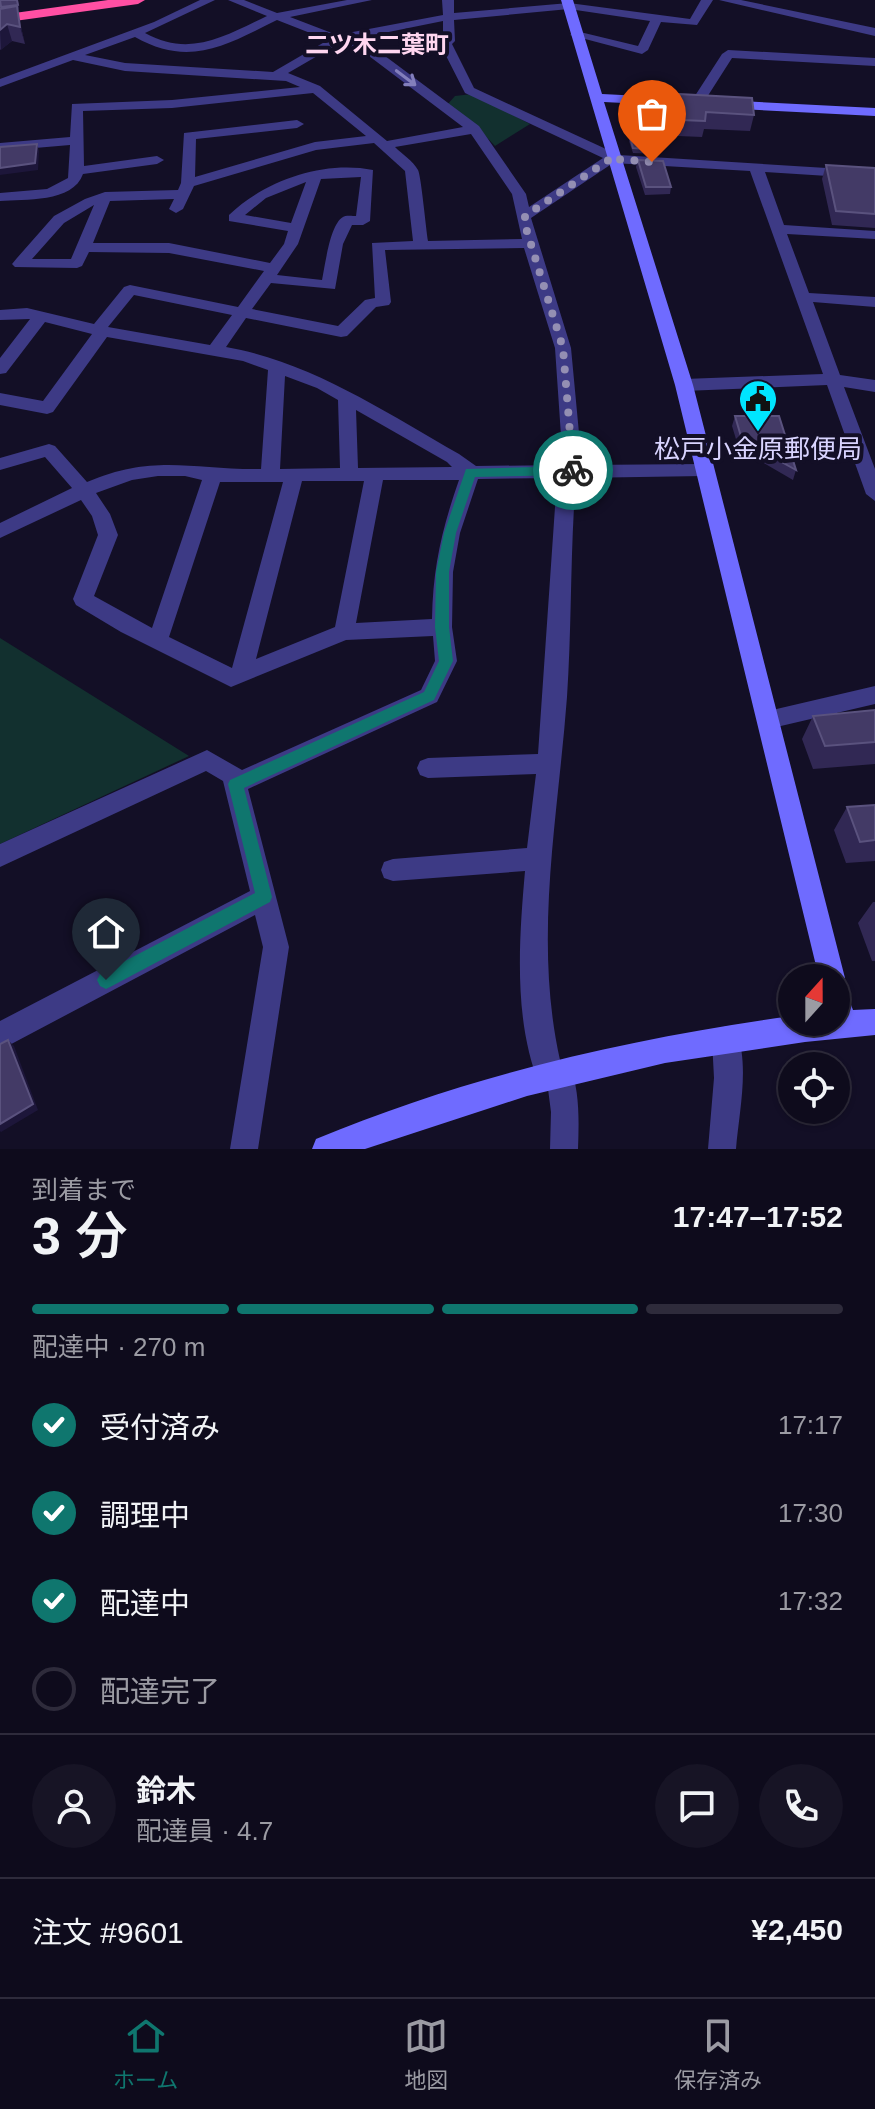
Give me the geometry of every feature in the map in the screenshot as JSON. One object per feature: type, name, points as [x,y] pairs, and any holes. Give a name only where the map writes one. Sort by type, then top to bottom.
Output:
[{"type":"highway","points":[[0,19],[138,0]]},
{"type":"street","points":[[0,83],[135,32],[209,0]]},
{"type":"street","points":[[234,0],[373,53],[474,129],[519,194],[563,348],[570,471],[553,724],[533,920],[542,1046],[565,1112],[564,1149]]},
{"type":"street","points":[[135,32],[160,46],[212,47],[277,16],[366,0]]},
{"type":"street","points":[[448,0],[449,41],[445,42],[469,90],[613,158],[875,175]]},
{"type":"street","points":[[278,74],[339,38],[448,17],[568,3],[693,23],[707,0]]},
{"type":"street","points":[[725,0],[875,32]]},
{"type":"street","points":[[790,14],[795,1]]},
{"type":"street","points":[[568,3],[684,385],[829,964]]},
{"type":"street","points":[[576,35],[642,50],[657,18]]},
{"type":"street","points":[[697,102],[728,54],[875,62]]},
{"type":"street","points":[[71,56],[136,68],[278,74],[316,89],[339,105],[411,169],[421,246]]},
{"type":"street","points":[[182,196],[189,136],[285,109],[316,89]]},
{"type":"street","points":[[440,104],[469,90]]},
{"type":"street","points":[[598,98],[875,112]]},
{"type":"street","points":[[0,197],[50,193],[70,184],[77,171],[77,107],[172,104],[285,109],[315,146]]},
{"type":"street","points":[[105,196],[77,263],[20,264],[59,218],[92,199],[105,196],[151,193],[182,196],[315,146],[380,142],[474,129]]},
{"type":"street","points":[[0,147],[77,140]]},
{"type":"street","points":[[525,216],[613,158]]},
{"type":"street","points":[[77,171],[157,160]]},
{"type":"street","points":[[756,168],[875,494]]},
{"type":"street","points":[[83,247],[169,248],[329,286],[336,244],[347,220],[363,221],[368,173],[342,172],[315,176],[250,200],[234,218],[297,228]]},
{"type":"street","points":[[215,350],[291,244],[315,176]]},
{"type":"street","points":[[779,229],[875,235]]},
{"type":"street","points":[[0,399],[47,408],[130,290],[341,332],[371,303],[383,302],[377,246],[531,243]]},
{"type":"street","points":[[803,297],[875,302]]},
{"type":"street","points":[[0,315],[41,316],[100,330],[215,350],[277,368],[323,384],[453,458],[471,472]]},
{"type":"street","points":[[0,369],[41,316]]},
{"type":"street","points":[[270,476],[277,368]]},
{"type":"street","points":[[684,385],[832,379],[875,386]]},
{"type":"street","points":[[347,397],[349,473]]},
{"type":"street","points":[[0,464],[49,450],[84,492],[108,528],[83,599],[231,678],[344,632],[442,627]]},
{"type":"street","points":[[0,531],[121,476],[158,468],[196,470],[213,476],[704,470]]},
{"type":"street","points":[[235,784],[429,696],[446,661],[442,627],[443,572],[450,533],[471,472]]},
{"type":"street","points":[[344,632],[375,473]]},
{"type":"street","points":[[241,674],[294,475]]},
{"type":"street","points":[[158,640],[213,476]]},
{"type":"street","points":[[768,720],[875,695]]},
{"type":"street","points":[[0,856],[207,760],[233,775],[276,947],[244,1149]]},
{"type":"street","points":[[428,768],[548,764]]},
{"type":"street","points":[[393,870],[537,859]]},
{"type":"street","points":[[0,1036],[264,897]]},
{"type":"street","points":[[850,1024],[875,1022]]},
{"type":"street","points":[[326,1149],[469,1098],[554,1074],[778,1033]]},
{"type":"street","points":[[722,1149],[728,1078],[726,1040]]},
{"type":"green space","points":[[472,94],[530,124],[495,146],[477,127],[447,105],[455,96]]},
{"type":"green space","points":[[0,638],[189,756],[0,844]]},
{"type":"building","points":[[0,0],[17,0],[18,5],[1,7]]},
{"type":"building","points":[[17,6],[20,27],[7,24],[0,30],[0,9]]},
{"type":"building","points":[[679,94],[752,98],[754,115],[706,112],[705,121],[681,120]]},
{"type":"building","points":[[630,137],[659,138],[660,150],[633,148]]},
{"type":"building","points":[[37,144],[35,163],[0,168],[0,147]]},
{"type":"building","points":[[638,160],[663,161],[671,187],[646,187]]},
{"type":"building","points":[[826,165],[875,168],[875,214],[836,211]]},
{"type":"building","points":[[735,416],[779,416],[796,470],[760,450],[745,450]]},
{"type":"building","points":[[875,710],[875,742],[825,746],[813,716]]},
{"type":"building","points":[[875,805],[875,840],[860,842],[847,807]]},
{"type":"building","points":[[8,1040],[33,1104],[0,1124],[0,1044]]},
{"type":"way so far","points":[[573,470],[563,348],[525,225],[525,216],[613,157],[652,162]]},
{"type":"place","name":"松戸小金原郵便局","points":[[758,433]]},
{"type":"district","name":"二ツ木二葉町","points":[[377,44]]},
{"type":"route","points":[[106,980],[264,897],[235,784],[429,696],[446,661],[442,627],[443,572],[450,533],[471,472],[573,470]]}]
